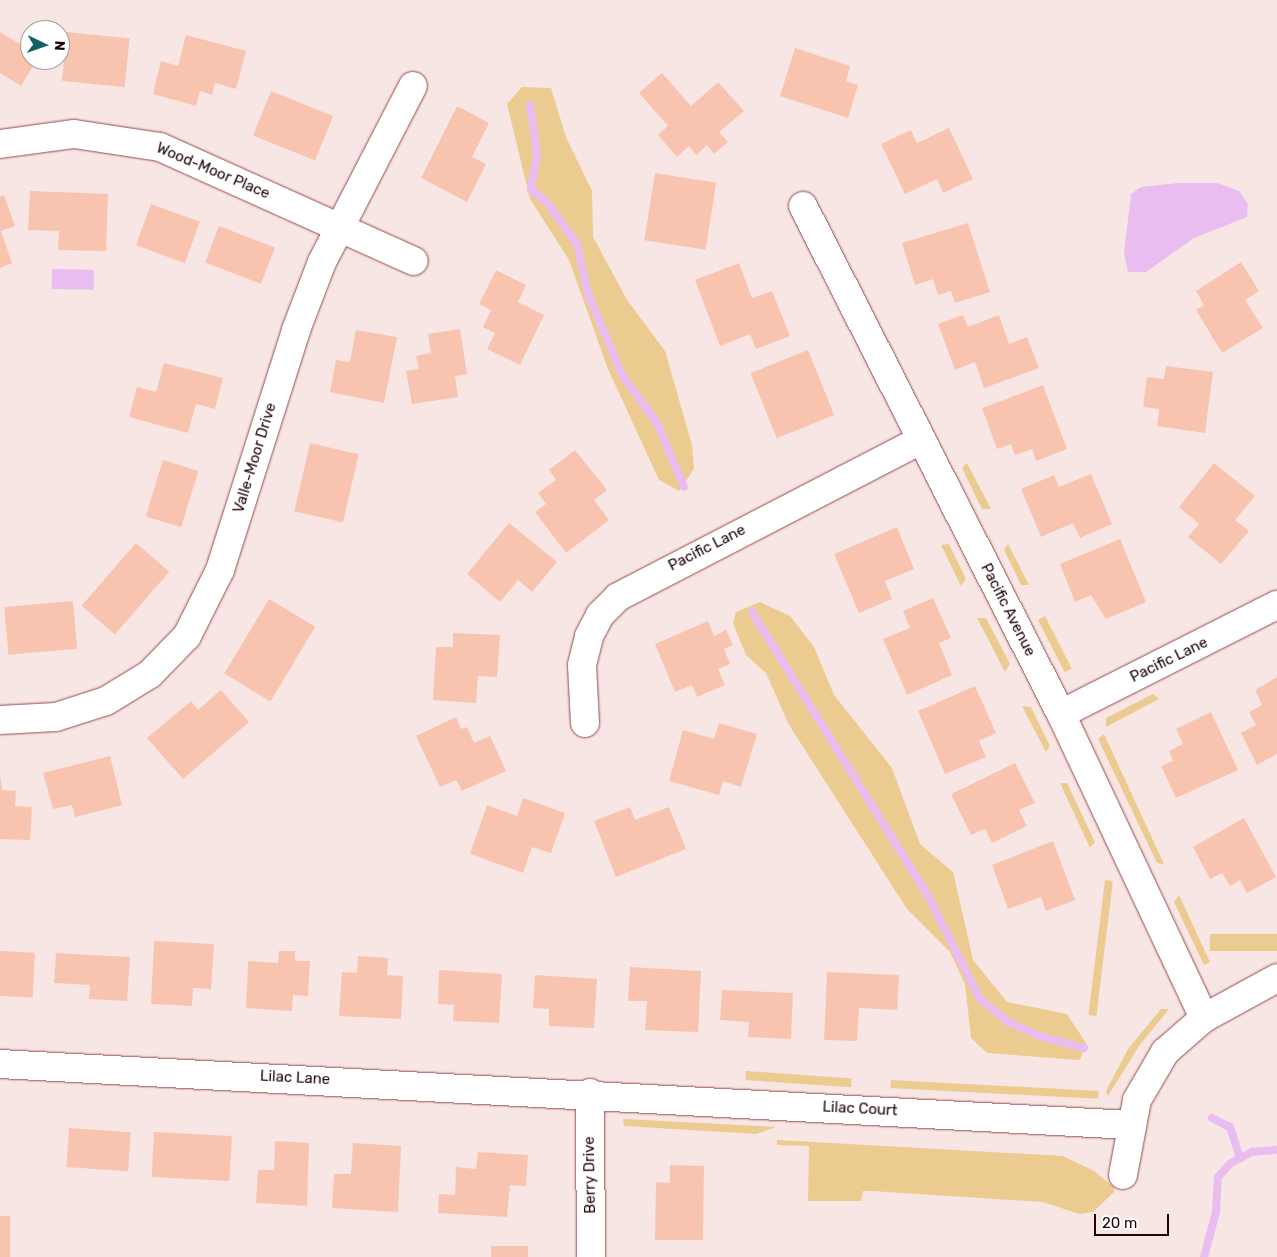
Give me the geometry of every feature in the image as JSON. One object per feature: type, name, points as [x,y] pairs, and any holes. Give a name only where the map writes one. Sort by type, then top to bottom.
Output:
[{"type":"street","name":"Valle-Moor Drive","points":[[0,720],[56,717],[106,702],[150,674],[187,636],[220,570],[296,330],[338,226],[413,86]]},
{"type":"street","name":"Wood-Moor Place","points":[[0,144],[74,134],[148,143],[338,226],[414,262]]},
{"type":"street","name":"Pacific Avenue","points":[[803,206],[1061,714],[1204,1018]]},
{"type":"street","name":"Pacific Lane","points":[[585,723],[582,664],[588,636],[600,615],[618,597],[921,440]]},
{"type":"street","name":"Pacific Lane","points":[[1061,714],[1277,605]]},
{"type":"street","points":[[1123,1175],[1130,1125],[1150,1074],[1182,1034],[1204,1018],[1277,978]]},
{"type":"street","name":"Lilac Lane","points":[[0,1064],[590,1094]]},
{"type":"street","name":"Lilac Court","points":[[590,1094],[1130,1125]]},
{"type":"street","name":"Berry Drive","points":[[590,1094],[591,1257]]},
{"type":"shaded area","points":[[522,87],[551,88],[566,137],[592,191],[593,237],[627,300],[665,351],[692,445],[694,469],[679,491],[659,480],[608,369],[569,260],[530,199],[507,104]]},
{"type":"shaded area","points":[[1178,183],[1217,183],[1239,191],[1248,204],[1247,217],[1194,238],[1146,272],[1128,272],[1124,253],[1131,194],[1141,187]]},
{"type":"shaded area","points":[[52,269],[94,270],[94,290],[52,289]]},
{"type":"shaded area","points":[[967,463],[991,509],[982,509],[962,468]]},
{"type":"shaded area","points":[[949,544],[966,579],[961,586],[941,545]]},
{"type":"shaded area","points":[[1008,544],[1029,585],[1021,585],[1004,550]]},
{"type":"shaded area","points":[[760,602],[790,616],[814,647],[834,695],[892,768],[920,844],[953,872],[973,960],[1007,1002],[1067,1014],[1086,1043],[1080,1060],[987,1053],[971,1038],[965,984],[950,952],[907,909],[789,725],[766,673],[746,655],[733,623],[736,612]]},
{"type":"shaded area","points":[[1045,616],[1072,669],[1065,672],[1038,620]]},
{"type":"shaded area","points":[[977,618],[986,618],[1010,664],[1005,672]]},
{"type":"shaded area","points":[[1153,694],[1159,699],[1106,727],[1106,718]]},
{"type":"shaded area","points":[[1022,706],[1031,707],[1050,746],[1046,752]]},
{"type":"shaded area","points":[[1104,734],[1164,864],[1157,863],[1098,739]]},
{"type":"shaded area","points":[[1060,783],[1067,783],[1095,842],[1090,848]]},
{"type":"shaded area","points":[[1105,880],[1113,881],[1096,1016],[1088,1015]]},
{"type":"shaded area","points":[[1179,895],[1210,962],[1204,965],[1174,902]]},
{"type":"shaded area","points":[[1210,934],[1277,934],[1277,951],[1210,951]]},
{"type":"shaded area","points":[[1161,1009],[1169,1009],[1139,1046],[1108,1096],[1106,1091],[1128,1049]]},
{"type":"shaded area","points":[[746,1071],[852,1078],[851,1087],[745,1080]]},
{"type":"shaded area","points":[[891,1080],[1099,1091],[1098,1099],[891,1088]]},
{"type":"shaded area","points":[[623,1119],[776,1127],[756,1134],[624,1126]]},
{"type":"shaded area","points":[[777,1140],[1063,1156],[1094,1171],[1114,1187],[1114,1192],[1093,1212],[1079,1214],[1043,1202],[871,1191],[863,1191],[861,1201],[808,1201],[809,1146],[777,1145]]},
{"type":"building","points":[[0,32],[20,44],[20,70],[31,70],[21,86],[0,73]]},
{"type":"building","points":[[70,32],[130,39],[125,87],[62,81],[63,70],[70,70]]},
{"type":"building","points":[[186,35],[246,51],[236,89],[215,83],[212,95],[200,91],[196,106],[153,94],[161,61],[178,66]]},
{"type":"building","points":[[795,48],[850,66],[846,81],[858,85],[848,118],[780,96]]},
{"type":"building","points":[[662,73],[691,106],[718,82],[744,111],[719,132],[728,142],[714,154],[707,145],[696,155],[689,146],[677,157],[658,135],[668,126],[639,93]]},
{"type":"building","points":[[271,91],[333,116],[315,161],[253,136]]},
{"type":"building","points":[[457,106],[489,123],[472,157],[486,164],[467,202],[421,178]]},
{"type":"building","points":[[949,128],[973,179],[943,193],[937,179],[905,194],[881,144],[911,130],[917,143]]},
{"type":"building","points":[[655,173],[716,183],[706,250],[644,240]]},
{"type":"building","points":[[30,191],[108,194],[106,251],[58,250],[59,231],[28,230]]},
{"type":"building","points":[[4,195],[15,226],[1,231],[12,263],[0,268],[0,197]]},
{"type":"building","points":[[151,204],[200,222],[185,263],[136,245]]},
{"type":"building","points":[[968,223],[990,292],[955,303],[951,291],[938,295],[933,279],[915,285],[902,243]]},
{"type":"building","points":[[219,226],[275,248],[261,284],[205,262]]},
{"type":"building","points":[[1241,262],[1259,291],[1245,300],[1263,328],[1222,353],[1196,310],[1204,305],[1196,291]]},
{"type":"building","points":[[739,263],[752,298],[772,291],[790,336],[756,349],[750,334],[720,346],[695,280]]},
{"type":"building","points":[[496,270],[526,285],[518,302],[544,315],[520,365],[487,349],[495,333],[483,327],[491,310],[479,304]]},
{"type":"building","points":[[963,315],[968,327],[999,315],[1009,344],[1027,337],[1039,368],[984,388],[975,362],[955,370],[938,324]]},
{"type":"building","points":[[460,329],[467,374],[455,376],[458,397],[412,404],[406,371],[419,369],[416,356],[431,353],[428,334]]},
{"type":"building","points":[[356,330],[397,337],[384,403],[330,392],[336,360],[350,362]]},
{"type":"building","points":[[808,350],[834,415],[777,438],[751,373]]},
{"type":"building","points":[[164,363],[223,378],[215,409],[196,404],[188,433],[129,417],[137,387],[156,392]]},
{"type":"building","points":[[1166,366],[1213,372],[1205,433],[1157,426],[1159,409],[1143,407],[1147,377],[1164,379]]},
{"type":"building","points":[[1043,385],[1067,449],[1036,461],[1032,449],[1015,455],[1011,444],[997,449],[982,408]]},
{"type":"building","points":[[310,443],[359,454],[343,522],[294,511]]},
{"type":"building","points":[[575,450],[607,490],[594,500],[609,520],[566,553],[535,512],[546,504],[538,493],[556,480],[549,470]]},
{"type":"building","points":[[163,460],[198,471],[181,527],[146,516]]},
{"type":"building","points":[[1214,463],[1255,496],[1235,520],[1249,531],[1221,564],[1188,537],[1199,524],[1179,507]]},
{"type":"building","points":[[1091,474],[1112,524],[1080,538],[1073,523],[1041,537],[1021,489],[1054,475],[1059,487]]},
{"type":"building","points":[[509,523],[557,562],[532,592],[518,580],[500,602],[467,574]]},
{"type":"building","points":[[897,527],[914,569],[885,581],[892,599],[859,613],[834,554]]},
{"type":"building","points":[[1120,539],[1146,602],[1106,619],[1091,595],[1075,602],[1060,564]]},
{"type":"building","points":[[136,543],[169,572],[115,635],[82,606]]},
{"type":"building","points":[[933,598],[951,638],[939,643],[952,675],[907,695],[883,639],[910,628],[903,611]]},
{"type":"building","points":[[269,599],[315,627],[270,701],[224,674]]},
{"type":"building","points":[[73,601],[77,649],[8,655],[4,607]]},
{"type":"building","points":[[708,621],[714,636],[726,630],[733,645],[724,649],[730,664],[718,669],[725,685],[697,697],[692,685],[675,692],[655,644]]},
{"type":"building","points":[[453,633],[500,635],[497,677],[478,676],[476,703],[433,700],[436,647],[453,647]]},
{"type":"building","points":[[1277,677],[1277,754],[1257,765],[1241,733],[1256,725],[1249,712],[1262,705],[1255,690]]},
{"type":"building","points":[[975,686],[996,733],[979,741],[986,757],[945,774],[918,711]]},
{"type":"building","points":[[221,690],[249,722],[183,779],[147,738],[191,701],[198,710]]},
{"type":"building","points":[[1211,712],[1238,770],[1176,798],[1161,766],[1173,761],[1169,751],[1183,744],[1176,729]]},
{"type":"building","points":[[456,717],[461,729],[467,727],[474,743],[490,736],[506,771],[462,791],[456,780],[440,787],[416,736]]},
{"type":"building","points":[[719,723],[757,734],[741,787],[723,781],[719,795],[669,781],[683,730],[714,739]]},
{"type":"building","points":[[110,756],[122,805],[75,817],[72,805],[53,809],[43,773]]},
{"type":"building","points":[[1015,763],[1035,803],[1019,810],[1027,826],[992,843],[985,829],[971,835],[951,794]]},
{"type":"building","points":[[0,773],[2,790],[16,791],[15,806],[32,807],[30,840],[0,839]]},
{"type":"building","points":[[523,798],[565,813],[551,853],[532,847],[523,873],[470,854],[487,805],[517,816]]},
{"type":"building","points":[[630,807],[635,820],[669,807],[686,849],[616,877],[594,821]]},
{"type":"building","points":[[1244,818],[1276,877],[1247,893],[1240,880],[1230,886],[1222,873],[1210,879],[1193,847]]},
{"type":"building","points":[[1053,841],[1075,900],[1046,911],[1041,897],[1008,909],[992,865]]},
{"type":"building","points":[[154,941],[214,944],[211,989],[193,988],[192,1006],[151,1004]]},
{"type":"building","points":[[0,951],[35,953],[33,998],[0,996]]},
{"type":"building","points":[[279,951],[295,951],[295,961],[310,961],[308,996],[293,995],[292,1011],[246,1008],[248,961],[278,963]]},
{"type":"building","points":[[56,953],[130,957],[127,1001],[89,999],[90,985],[54,983]]},
{"type":"building","points":[[358,956],[388,958],[387,975],[403,976],[401,1019],[339,1016],[342,972],[357,973]]},
{"type":"building","points":[[630,967],[701,971],[698,1032],[645,1030],[647,1001],[628,1001]]},
{"type":"building","points":[[439,970],[502,974],[499,1023],[453,1021],[454,1005],[438,1004]]},
{"type":"building","points":[[827,972],[899,975],[897,1010],[859,1008],[857,1041],[824,1040]]},
{"type":"building","points":[[535,975],[597,979],[594,1028],[549,1026],[549,1009],[533,1008]]},
{"type":"building","points":[[722,990],[793,993],[791,1039],[748,1037],[749,1022],[720,1020]]},
{"type":"building","points":[[69,1128],[131,1132],[128,1171],[66,1167]]},
{"type":"building","points":[[154,1132],[232,1136],[230,1181],[152,1177]]},
{"type":"building","points":[[275,1141],[309,1143],[307,1206],[256,1203],[258,1170],[274,1170]]},
{"type":"building","points":[[353,1143],[401,1146],[398,1212],[332,1208],[334,1174],[351,1174]]},
{"type":"building","points":[[478,1152],[528,1155],[526,1186],[510,1185],[507,1217],[438,1213],[439,1194],[455,1195],[456,1167],[476,1169]]},
{"type":"building","points":[[670,1165],[704,1166],[703,1240],[655,1240],[656,1182],[670,1183]]},
{"type":"building","points":[[0,1216],[10,1216],[10,1257],[0,1257]]},
{"type":"building","points":[[491,1246],[528,1246],[528,1257],[491,1257]]},
{"type":"waterway","points":[[530,105],[537,155],[531,189],[548,204],[577,244],[588,294],[622,375],[657,423],[684,487]]},
{"type":"waterway","points":[[752,612],[928,896],[980,999],[1007,1021],[1039,1036],[1084,1048]]},
{"type":"waterway","points":[[1212,1118],[1230,1127],[1240,1158]]},
{"type":"waterway","points":[[1204,1257],[1216,1212],[1218,1177],[1231,1163],[1252,1152],[1277,1150]]}]
